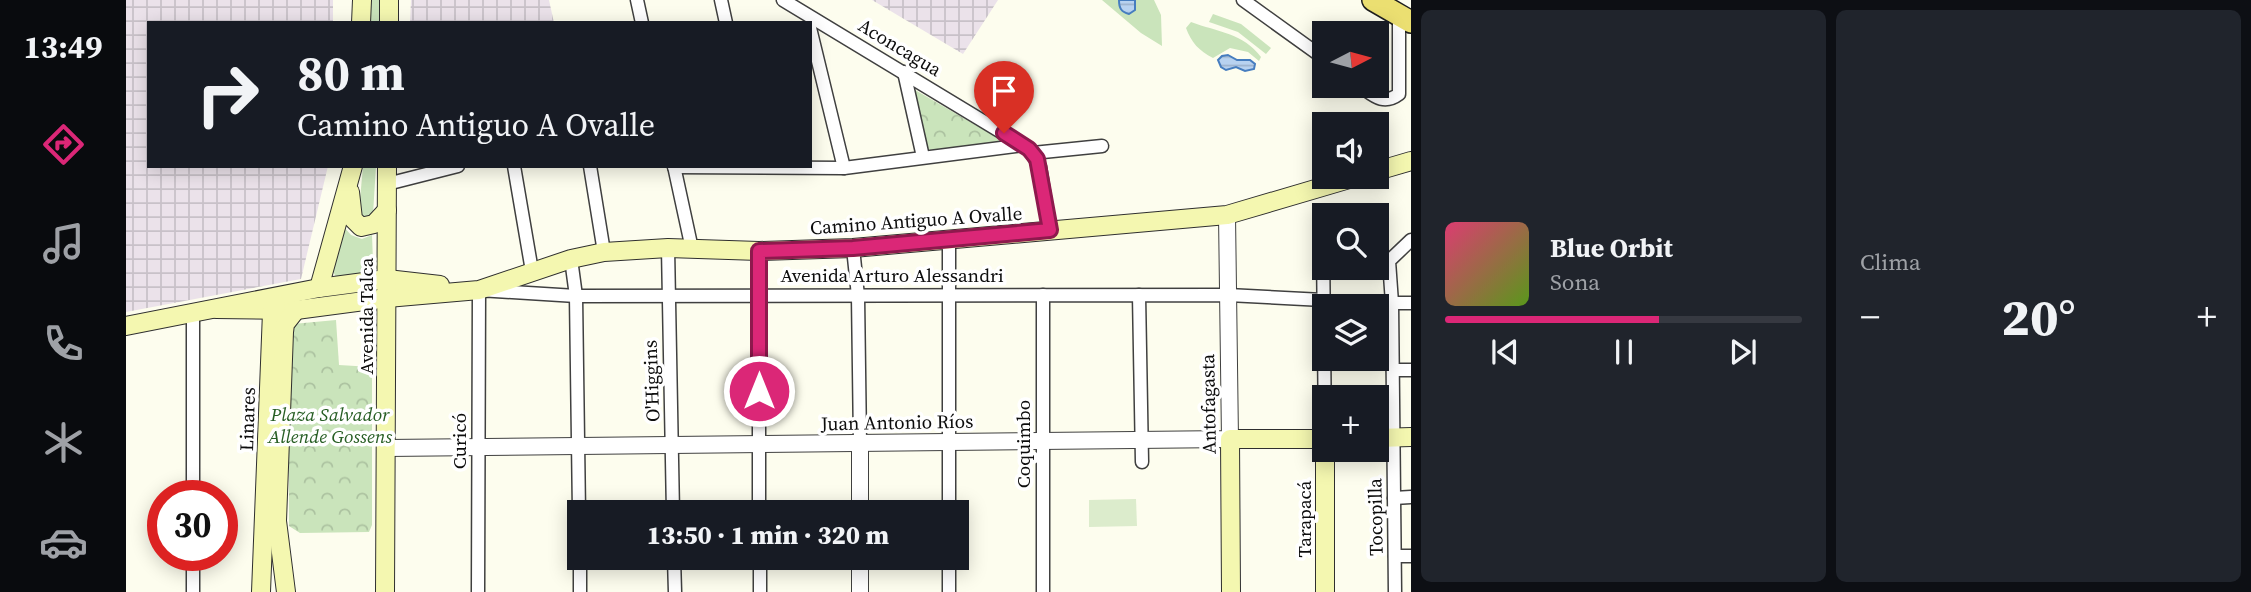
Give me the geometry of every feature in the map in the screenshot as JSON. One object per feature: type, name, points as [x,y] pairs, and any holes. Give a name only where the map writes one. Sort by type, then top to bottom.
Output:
[{"type":"main road","points":[[361,21],[362,0]]},
{"type":"main road","points":[[388,21],[389,0]]},
{"type":"main road","points":[[1373,0],[1405,18]]},
{"type":"main road","points":[[1389,167],[1411,161]]},
{"type":"main road","name":"Avenida Talca","points":[[319,288],[353,168]]},
{"type":"main road","name":"Avenida Talca","points":[[385,592],[387,175]]},
{"type":"main road","points":[[349,185],[353,219],[358,225],[370,227],[387,210]]},
{"type":"main road","name":"Camino Antiguo A Ovalle","points":[[470,289],[604,252],[668,248],[759,251],[853,248],[1227,215],[1315,189]]},
{"type":"main road","name":"Avenida Arturo Alessandri","points":[[126,326],[319,288],[448,293],[470,289]]},
{"type":"main road","name":"Avenida Arturo Alessandri","points":[[216,309],[272,312],[296,310],[387,289]]},
{"type":"main road","points":[[272,312],[285,293]]},
{"type":"main road","name":"Linares","points":[[286,592],[277,521],[284,332],[285,324],[296,310]]},
{"type":"main road","name":"Linares","points":[[261,592],[272,312]]},
{"type":"main road","name":"Juan Antonio Ríos","points":[[1230,439],[1312,437]]},
{"type":"main road","name":"Antofagasta","points":[[1230,439],[1231,592]]},
{"type":"main road","name":"Tarapacá","points":[[1325,462],[1325,592]]},
{"type":"street","points":[[637,0],[642,21]]},
{"type":"street","points":[[721,0],[726,21]]},
{"type":"street","name":"Aconcagua","points":[[783,0],[809,21]]},
{"type":"street","points":[[1243,0],[1312,50]]},
{"type":"street","points":[[1380,98],[1392,99],[1399,94],[1405,18]]},
{"type":"street","name":"Aconcagua","points":[[812,23],[904,72],[1029,149]]},
{"type":"street","points":[[812,34],[844,168]]},
{"type":"street","points":[[904,72],[923,157]]},
{"type":"street","points":[[812,168],[844,168],[923,157],[1102,146]]},
{"type":"street","points":[[1029,149],[1040,167],[1050,230]]},
{"type":"street","points":[[387,175],[442,168]]},
{"type":"street","points":[[514,168],[532,271]]},
{"type":"street","points":[[590,168],[604,252]]},
{"type":"street","points":[[674,168],[692,249]]},
{"type":"street","name":"Antofagasta","points":[[1227,215],[1230,439]]},
{"type":"street","points":[[949,239],[949,500]]},
{"type":"street","name":"Tocopilla","points":[[1395,592],[1392,303],[1389,261],[1411,240]]},
{"type":"street","name":"O'Higgins","points":[[668,248],[673,500]]},
{"type":"street","points":[[853,248],[858,296],[860,500]]},
{"type":"street","points":[[759,251],[760,500]]},
{"type":"street","points":[[571,259],[576,296],[579,500]]},
{"type":"street","name":"Avenida Arturo Alessandri","points":[[470,289],[576,296],[1227,295],[1312,299]]},
{"type":"street","name":"Curicó","points":[[470,289],[478,447],[478,592]]},
{"type":"street","name":"Coquimbo","points":[[1042,295],[1043,592]]},
{"type":"street","points":[[1139,295],[1142,462]]},
{"type":"street","points":[[1392,303],[1411,303]]},
{"type":"street","points":[[193,314],[193,480]]},
{"type":"street","points":[[1393,370],[1411,370]]},
{"type":"street","name":"Juan Antonio Ríos","points":[[386,448],[1230,439]]},
{"type":"street","points":[[1394,498],[1411,497]]},
{"type":"street","points":[[1395,556],[1411,556]]},
{"type":"street","points":[[580,570],[580,592]]},
{"type":"street","points":[[674,570],[675,592]]},
{"type":"street","points":[[760,570],[760,592]]},
{"type":"street","points":[[860,570],[860,592]]},
{"type":"street","points":[[949,570],[949,592]]},
{"type":"street","points":[[193,571],[194,592]]},
{"type":"shaded area","points":[[126,0],[333,0],[333,21],[147,21],[147,168],[328,168],[301,279],[126,312]]},
{"type":"shaded area","points":[[411,0],[549,0],[554,21],[410,21]]},
{"type":"shaded area","points":[[872,0],[998,0],[963,54]]},
{"type":"green space","points":[[371,0],[382,0],[382,21],[371,21]]},
{"type":"green space","points":[[1102,0],[1118,0],[1121,11],[1129,14],[1136,7],[1135,0],[1154,0],[1161,15],[1162,46],[1141,33]]},
{"type":"green space","points":[[1213,14],[1241,24],[1271,48],[1266,54],[1238,32],[1209,22]]},
{"type":"green space","points":[[1191,22],[1238,38],[1254,49],[1261,57],[1259,61],[1248,52],[1230,48],[1213,58],[1190,38],[1186,28]]},
{"type":"green space","points":[[910,87],[1003,141],[930,150],[924,144]]},
{"type":"green space","points":[[363,168],[376,168],[373,214],[365,220],[359,211]]},
{"type":"green space","points":[[343,226],[351,235],[362,239],[372,235],[373,261],[364,273],[337,278],[331,269]]},
{"type":"green space","name":"Plaza Salvador Allende Gossens","points":[[336,320],[339,365],[372,367],[372,525],[369,532],[300,533],[289,526],[289,329],[293,324]]},
{"type":"green space","points":[[1136,499],[1137,526],[1089,527],[1089,500]]},
{"type":"water","points":[[1119,0],[1135,0],[1135,10],[1129,14],[1124,12]]},
{"type":"water","points":[[1228,55],[1237,60],[1250,60],[1255,64],[1254,69],[1245,71],[1236,67],[1226,70],[1218,60]]},
{"type":"route","points":[[759,391],[759,251],[853,248],[1050,230],[1037,159],[1029,149],[1004,133]]}]
